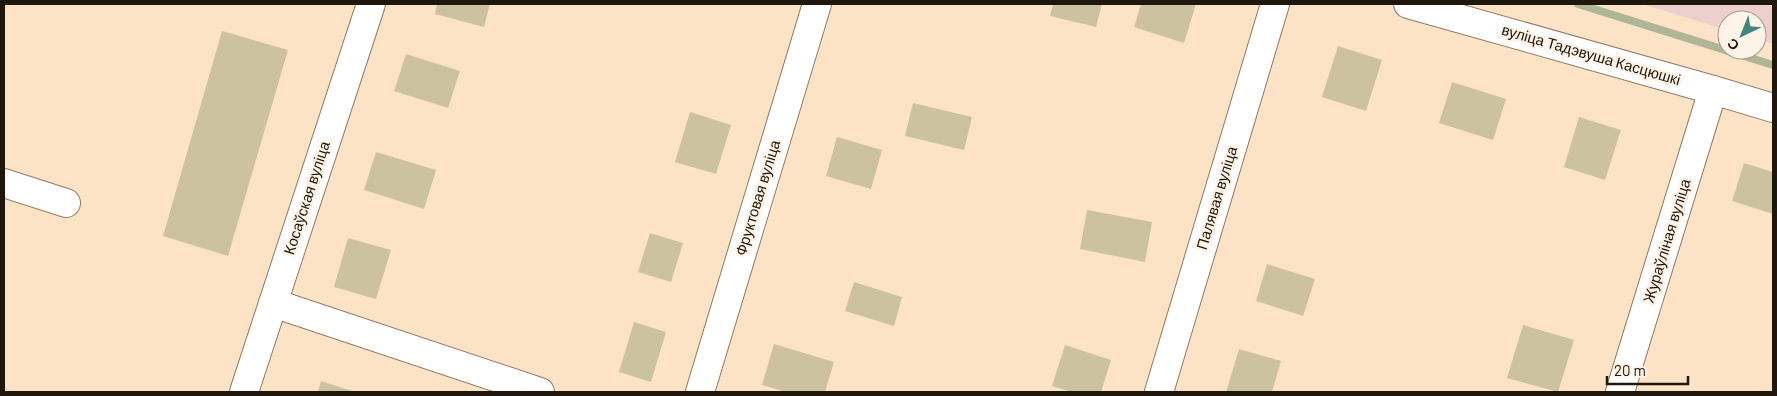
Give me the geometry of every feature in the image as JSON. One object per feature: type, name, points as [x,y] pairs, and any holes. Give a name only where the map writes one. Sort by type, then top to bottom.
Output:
[{"type":"street","name":"Косаўская вуліца","points":[[244,392],[371,4]]},
{"type":"street","name":"Фруктовая вуліца","points":[[700,392],[817,4]]},
{"type":"street","name":"Палявая вуліца","points":[[1159,392],[1275,4]]},
{"type":"street","name":"вуліца Тадэвуша Касцюшкі","points":[[1408,4],[1773,108]]},
{"type":"street","name":"Жураўліная вуліца","points":[[1620,392],[1713,90]]},
{"type":"street","points":[[4,184],[66,204]]},
{"type":"street","points":[[273,303],[540,392]]},
{"type":"shaded area","points":[[1642,4],[1773,4],[1773,44],[1767,42],[1767,10],[1717,10],[1717,27]]},
{"type":"building","points":[[437,4],[490,4],[484,27],[435,14]]},
{"type":"building","points":[[1053,4],[1102,4],[1096,27],[1050,16]]},
{"type":"building","points":[[1141,4],[1196,4],[1184,43],[1134,27]]},
{"type":"building","points":[[222,31],[288,50],[228,256],[163,236]]},
{"type":"building","points":[[1338,46],[1382,60],[1366,111],[1322,97]]},
{"type":"building","points":[[406,54],[460,71],[448,108],[394,91]]},
{"type":"building","points":[[1452,82],[1506,99],[1493,140],[1439,123]]},
{"type":"building","points":[[913,103],[972,117],[964,150],[905,136]]},
{"type":"building","points":[[690,112],[731,125],[716,174],[675,162]]},
{"type":"building","points":[[1579,117],[1621,130],[1605,180],[1564,167]]},
{"type":"building","points":[[837,137],[882,150],[871,189],[826,176]]},
{"type":"building","points":[[376,152],[436,170],[424,209],[364,190]]},
{"type":"building","points":[[1744,163],[1773,172],[1773,214],[1732,201]]},
{"type":"building","points":[[1087,210],[1152,222],[1145,262],[1080,249]]},
{"type":"building","points":[[650,233],[683,243],[671,282],[638,272]]},
{"type":"building","points":[[348,238],[391,250],[376,299],[334,287]]},
{"type":"building","points":[[1267,264],[1315,279],[1303,316],[1256,301]]},
{"type":"building","points":[[854,282],[902,297],[894,326],[845,311]]},
{"type":"building","points":[[634,322],[666,332],[651,382],[619,372]]},
{"type":"building","points":[[1523,325],[1574,340],[1558,392],[1507,378]]},
{"type":"building","points":[[774,344],[834,362],[825,392],[786,392],[762,385]]},
{"type":"building","points":[[1065,345],[1111,360],[1101,392],[1072,392],[1052,386]]},
{"type":"building","points":[[1239,349],[1281,361],[1272,392],[1226,392]]},
{"type":"building","points":[[321,381],[355,392],[318,392]]},
{"type":"waterway","points":[[1578,4],[1773,65]]}]
